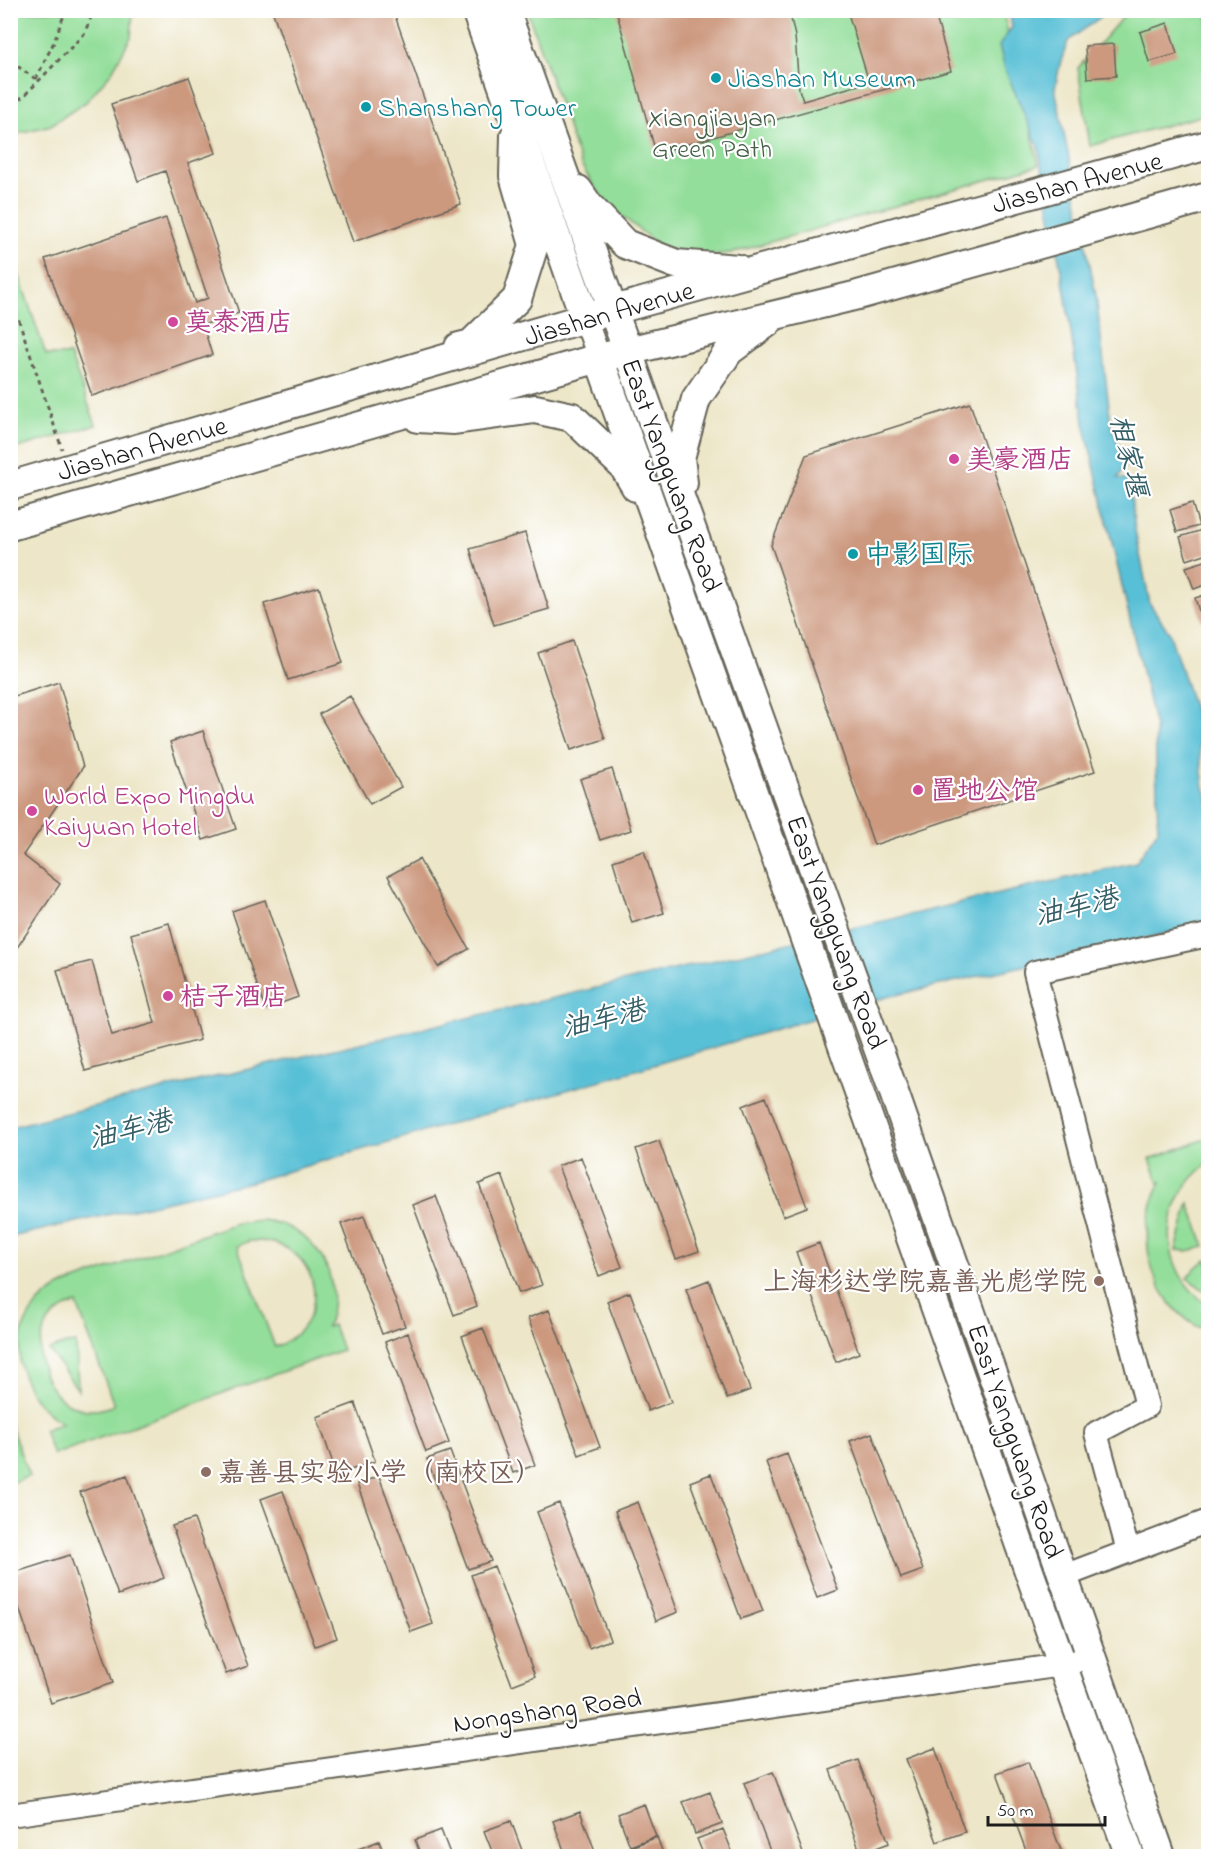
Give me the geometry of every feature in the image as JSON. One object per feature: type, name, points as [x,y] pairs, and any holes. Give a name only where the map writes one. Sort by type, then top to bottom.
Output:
[{"type":"main road","name":"East Yangguang Road","points":[[476,10],[585,318]]},
{"type":"main road","name":"East Yangguang Road","points":[[505,10],[891,1084],[1161,1857]]},
{"type":"main road","points":[[420,366],[430,355],[471,344],[517,299],[534,245],[514,176],[516,122]]},
{"type":"main road","name":"Jiashan Avenue","points":[[10,486],[585,318],[1209,145]]},
{"type":"main road","points":[[562,166],[589,206],[625,243],[676,264],[758,271]]},
{"type":"main road","name":"Jiashan Avenue","points":[[10,526],[599,358],[858,295],[1209,197]]},
{"type":"main road","points":[[688,521],[680,458],[696,399],[729,351],[778,314]]},
{"type":"main road","name":"East Yangguang Road","points":[[599,358],[1130,1857]]},
{"type":"main road","points":[[392,417],[454,420],[535,409],[572,417],[624,466],[660,529]]},
{"type":"street","name":"East Yangguang Road","points":[[585,318],[599,358]]},
{"type":"street","points":[[1128,1551],[1096,1433],[1148,1406],[1035,972],[1209,935]]},
{"type":"street","points":[[1064,1576],[1209,1521]]},
{"type":"street","name":"Nongshang Road","points":[[10,1815],[1062,1665],[1091,1657]]},
{"type":"path","points":[[37,80],[66,10]]},
{"type":"path","points":[[10,103],[23,97],[84,34],[94,10]]},
{"type":"path","points":[[10,61],[37,80]]},
{"type":"path","points":[[10,294],[69,469]]},
{"type":"green space","points":[[10,11],[133,11],[131,37],[111,73],[86,102],[51,125],[11,135]]},
{"type":"green space","name":"Xiangjiayan Green Path","points":[[527,11],[1003,11],[1039,165],[732,253],[697,256],[661,247],[603,201],[581,165]]},
{"type":"green space","points":[[1128,11],[1208,11],[1208,114],[1090,146],[1078,68]]},
{"type":"green space","points":[[11,252],[46,355],[70,355],[96,425],[11,450]]},
{"type":"green space","points":[[1208,1138],[1208,1164],[1192,1179],[1180,1196],[1173,1215],[1170,1235],[1172,1254],[1179,1273],[1191,1290],[1208,1305],[1208,1332],[1188,1321],[1172,1306],[1160,1288],[1152,1268],[1148,1247],[1148,1225],[1152,1203],[1161,1182],[1159,1183],[1150,1159]]},
{"type":"green space","points":[[1189,1203],[1205,1247],[1187,1251],[1176,1250]]},
{"type":"green space","points":[[261,1220],[280,1224],[297,1232],[311,1243],[329,1272],[332,1308],[327,1327],[333,1325],[342,1350],[53,1455],[44,1430],[62,1423],[44,1409],[30,1391],[22,1372],[19,1352],[22,1332],[31,1313],[45,1297],[66,1284],[236,1223]],"holes":[[[250,1241],[283,1246],[298,1257],[309,1272],[313,1288],[313,1306],[306,1322],[294,1337],[275,1347],[237,1246]],[[77,1304],[114,1405],[90,1410],[70,1404],[54,1391],[44,1372],[40,1351],[44,1331],[56,1314]]]},
{"type":"green space","points":[[1208,1259],[1208,1293],[1187,1278],[1195,1268]]},
{"type":"green space","points":[[76,1343],[78,1390],[49,1350]]},
{"type":"green space","points":[[10,1424],[29,1476],[11,1483],[10,1483]]},
{"type":"water","name":"油车港","points":[[1009,11],[1109,11],[1068,41],[1055,88],[1096,295],[1111,424],[1126,465],[1118,478],[1129,480],[1135,530],[1150,604],[1169,632],[1195,712],[1204,787],[1208,798],[1208,924],[887,997],[251,1182],[11,1237],[10,1127],[176,1086],[1136,862],[1158,830],[1155,727],[1084,423],[1065,292],[1038,146],[1005,69],[999,46],[1012,27]]},
{"type":"building","name":"Shanshang Tower","points":[[272,10],[393,10],[461,204],[353,242]]},
{"type":"building","name":"Jiashan Museum","points":[[616,10],[789,10],[795,36],[799,89],[803,101],[869,82],[847,10],[934,10],[951,71],[656,153]]},
{"type":"building","points":[[1168,23],[1177,54],[1149,62],[1140,32]]},
{"type":"building","points":[[1114,44],[1116,76],[1087,78],[1085,46]]},
{"type":"building","points":[[189,77],[216,153],[188,163],[239,313],[203,325],[212,355],[92,396],[45,259],[166,218],[195,303],[208,298],[165,171],[138,181],[111,104]]},
{"type":"building","points":[[970,403],[1095,771],[874,845],[771,545],[806,455]]},
{"type":"building","points":[[1192,503],[1199,526],[1177,532],[1170,510]]},
{"type":"building","points":[[1202,530],[1208,553],[1187,560],[1180,537]]},
{"type":"building","points":[[525,533],[549,609],[494,625],[470,549]]},
{"type":"building","points":[[1208,560],[1208,584],[1194,589],[1186,567]]},
{"type":"building","points":[[319,587],[343,663],[288,680],[264,604]]},
{"type":"building","points":[[1208,594],[1208,619],[1202,621],[1195,598]]},
{"type":"building","points":[[572,641],[605,739],[571,750],[538,653]]},
{"type":"building","name":"World Expo Mingdu Kaiyuan Hotel","points":[[59,682],[83,767],[23,855],[60,884],[10,958],[10,700],[12,697]]},
{"type":"building","points":[[350,696],[401,787],[370,804],[319,714]]},
{"type":"building","points":[[203,731],[236,829],[203,840],[170,742]]},
{"type":"building","points":[[612,769],[631,830],[600,840],[580,779]]},
{"type":"building","points":[[644,851],[664,913],[632,923],[613,861]]},
{"type":"building","points":[[419,859],[469,949],[438,967],[388,876]]},
{"type":"building","points":[[265,900],[298,997],[265,1009],[232,911]]},
{"type":"building","name":"桔子酒店","points":[[169,923],[200,1040],[85,1071],[57,970],[92,961],[112,1035],[155,1023],[131,934]]},
{"type":"building","points":[[766,1097],[807,1207],[783,1216],[743,1106]]},
{"type":"building","points":[[659,1141],[699,1251],[676,1259],[636,1149]]},
{"type":"building","points":[[581,1157],[622,1267],[599,1276],[558,1166]]},
{"type":"building","points":[[502,1175],[542,1285],[519,1293],[479,1184]]},
{"type":"building","points":[[436,1196],[477,1306],[454,1315],[413,1205]]},
{"type":"building","points":[[364,1216],[405,1326],[382,1334],[341,1224]]},
{"type":"building","points":[[819,1243],[859,1353],[836,1362],[796,1252]]},
{"type":"building","points":[[709,1280],[750,1390],[727,1399],[686,1289]]},
{"type":"building","points":[[630,1292],[671,1402],[648,1411],[607,1301]]},
{"type":"building","points":[[549,1310],[600,1447],[579,1455],[528,1318]]},
{"type":"building","points":[[483,1328],[535,1465],[513,1473],[462,1336]]},
{"type":"building","points":[[408,1333],[449,1443],[426,1452],[385,1342]]},
{"type":"building","points":[[355,1403],[375,1461],[337,1475],[317,1417]]},
{"type":"building","points":[[872,1433],[923,1570],[901,1578],[850,1441]]},
{"type":"building","points":[[450,1451],[491,1561],[468,1569],[427,1459]]},
{"type":"building","points":[[787,1454],[838,1590],[817,1598],[766,1462]]},
{"type":"building","points":[[711,1474],[763,1611],[741,1619],[690,1482]]},
{"type":"building","points":[[127,1475],[164,1578],[118,1595],[80,1492]]},
{"type":"building","points":[[379,1476],[433,1624],[411,1632],[357,1484]]},
{"type":"building","points":[[283,1491],[337,1638],[315,1646],[261,1499]]},
{"type":"building","points":[[638,1502],[678,1612],[656,1621],[615,1511]]},
{"type":"building","points":[[559,1503],[610,1640],[589,1648],[537,1512]]},
{"type":"building","points":[[194,1519],[248,1666],[226,1674],[172,1526]]},
{"type":"building","points":[[70,1555],[113,1683],[51,1703],[10,1581],[10,1574]]},
{"type":"building","points":[[494,1566],[535,1676],[512,1685],[471,1575]]},
{"type":"building","points":[[935,1748],[965,1832],[937,1842],[906,1759]]},
{"type":"building","points":[[858,1760],[889,1843],[861,1854],[830,1770]]},
{"type":"building","points":[[1028,1762],[1063,1856],[1028,1856],[997,1773]]},
{"type":"building","points":[[773,1772],[804,1856],[772,1856],[744,1783]]},
{"type":"building","points":[[710,1792],[722,1824],[695,1834],[683,1802]]},
{"type":"building","points":[[644,1804],[656,1836],[630,1846],[618,1814]]},
{"type":"building","points":[[580,1811],[596,1856],[566,1856],[553,1821]]},
{"type":"building","points":[[511,1821],[523,1853],[513,1856],[494,1856],[484,1831]]},
{"type":"building","points":[[723,1829],[734,1856],[704,1856],[697,1839]]},
{"type":"building","points":[[441,1830],[451,1856],[421,1856],[415,1840]]},
{"type":"building","points":[[657,1837],[664,1856],[634,1856],[631,1847]]},
{"type":"building","points":[[379,1841],[385,1856],[355,1856],[353,1851]]},
{"type":"place","name":"Jiashan Museum","points":[[716,78]]},
{"type":"place","name":"Shanshang Tower","points":[[366,107]]},
{"type":"place","name":"莫泰酒店","points":[[173,322]]},
{"type":"place","name":"美豪酒店","points":[[954,459]]},
{"type":"place","name":"中影国际","points":[[853,554]]},
{"type":"place","name":"置地公馆","points":[[918,790]]},
{"type":"place","name":"World Expo Mingdu Kaiyuan Hotel","points":[[32,811]]},
{"type":"place","name":"桔子酒店","points":[[168,996]]},
{"type":"place","name":"上海杉达学院嘉善光彪学院","points":[[1099,1281]]},
{"type":"place","name":"嘉善县实验小学（南校区）","points":[[206,1472]]},
{"type":"water label","name":"相家堰","points":[[1130,455]]}]
